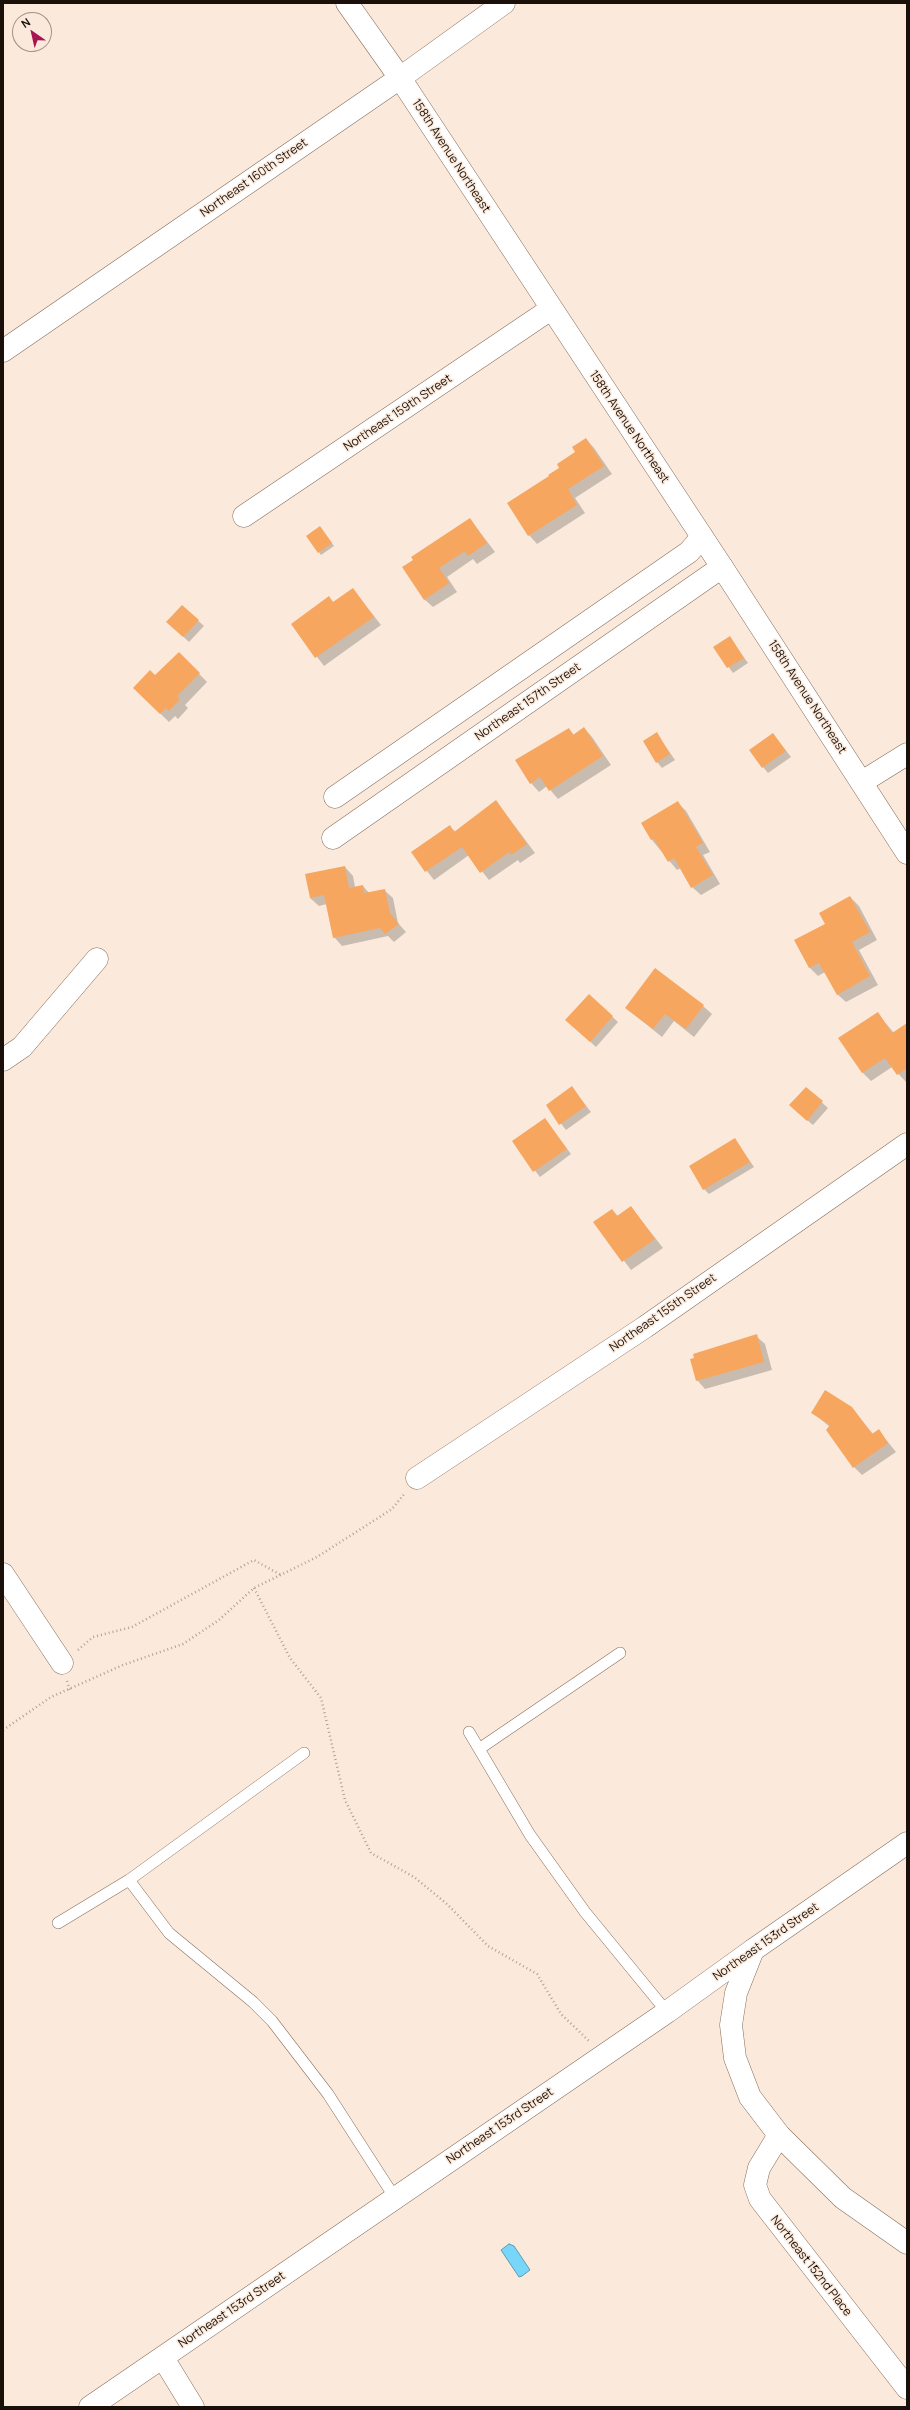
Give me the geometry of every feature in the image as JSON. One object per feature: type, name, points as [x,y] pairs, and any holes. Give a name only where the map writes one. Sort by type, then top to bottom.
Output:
[{"type":"street","name":"158th Avenue Northeast","points":[[347,3],[400,78],[722,567],[907,853]]},
{"type":"street","name":"Northeast 160th Street","points":[[3,351],[400,78],[504,3]]},
{"type":"street","name":"Northeast 159th Street","points":[[244,516],[551,309]]},
{"type":"street","points":[[335,797],[689,552],[702,537]]},
{"type":"street","name":"Northeast 157th Street","points":[[333,838],[722,567]]},
{"type":"street","points":[[862,782],[907,754]]},
{"type":"street","points":[[3,1060],[22,1047],[97,960]]},
{"type":"street","name":"Northeast 155th Street","points":[[417,1478],[645,1327],[907,1144]]},
{"type":"street","points":[[3,1574],[62,1663]]},
{"type":"street","name":"Northeast 153rd Street","points":[[90,2407],[667,2012],[907,1843]]},
{"type":"street","points":[[753,1950],[736,1993],[731,2025],[735,2058],[750,2097],[779,2135],[843,2198],[907,2243]]},
{"type":"street","name":"Northeast 152nd Place","points":[[779,2135],[759,2168],[755,2185],[760,2199],[907,2388]]},
{"type":"street","points":[[162,2358],[193,2407]]},
{"type":"lane","points":[[479,1749],[620,1653]]},
{"type":"lane","points":[[469,1732],[530,1835],[584,1912],[667,2012]]},
{"type":"lane","points":[[58,1923],[130,1880],[304,1753]]},
{"type":"lane","points":[[130,1880],[169,1933],[253,2002],[272,2021],[328,2094],[395,2198]]},
{"type":"path","points":[[3,1730],[51,1698],[123,1665],[183,1644],[219,1620],[254,1588],[317,1557],[392,1509],[417,1478]]},
{"type":"path","points":[[62,1663],[93,1638],[132,1627],[254,1560],[281,1575]]},
{"type":"path","points":[[254,1588],[290,1658],[321,1698],[345,1800],[371,1853],[414,1877],[447,1904],[488,1946],[537,1974],[561,2014],[603,2056]]},
{"type":"water","points":[[509,2244],[514,2246],[530,2270],[522,2276],[519,2277],[501,2250]]},
{"type":"building","points":[[586,438],[604,466],[568,489],[577,505],[528,536],[507,503],[559,468],[557,464],[575,452],[572,447]]},
{"type":"building","points":[[470,518],[487,543],[468,556],[465,551],[439,568],[449,583],[424,600],[402,567],[413,560],[411,557]]},
{"type":"building","points":[[320,526],[332,543],[318,553],[306,536]]},
{"type":"building","points":[[353,588],[374,617],[315,658],[291,624],[329,596],[333,602]]},
{"type":"building","points":[[182,605],[199,620],[183,637],[166,622]]},
{"type":"building","points":[[730,636],[744,658],[727,668],[713,647]]},
{"type":"building","points":[[179,652],[200,673],[177,696],[180,699],[169,711],[166,708],[160,714],[133,688],[150,670],[155,675]]},
{"type":"building","points":[[584,727],[603,756],[549,791],[540,777],[530,784],[515,760],[569,728],[573,735]]},
{"type":"building","points":[[657,732],[670,754],[656,763],[643,741]]},
{"type":"building","points":[[773,733],[786,751],[762,768],[749,750]]},
{"type":"building","points":[[496,800],[527,844],[511,855],[509,852],[480,873],[462,847],[425,872],[411,852],[450,825],[454,832]]},
{"type":"building","points":[[678,801],[703,843],[696,847],[713,875],[691,888],[674,858],[668,862],[654,839],[651,840],[641,823]]},
{"type":"building","points":[[345,866],[349,888],[363,885],[364,893],[385,889],[390,913],[399,924],[385,934],[380,928],[333,938],[324,895],[310,898],[305,874]]},
{"type":"building","points":[[850,896],[870,932],[852,942],[870,976],[837,995],[819,963],[809,968],[794,940],[825,924],[819,913]]},
{"type":"building","points":[[655,968],[704,1005],[686,1029],[665,1014],[653,1029],[625,1008]]},
{"type":"building","points":[[589,994],[613,1016],[590,1042],[565,1020]]},
{"type":"building","points":[[878,1012],[892,1033],[907,1023],[907,1068],[897,1075],[885,1058],[862,1073],[838,1038]]},
{"type":"building","points":[[572,1086],[586,1106],[559,1125],[546,1105]]},
{"type":"building","points":[[806,1087],[823,1101],[807,1121],[789,1105]]},
{"type":"building","points":[[545,1118],[567,1149],[533,1172],[512,1141]]},
{"type":"building","points":[[735,1138],[750,1162],[703,1190],[689,1166]]},
{"type":"building","points":[[631,1206],[655,1239],[622,1262],[593,1222],[612,1209],[617,1216]]},
{"type":"building","points":[[757,1334],[764,1362],[696,1381],[690,1359],[694,1358],[693,1354]]},
{"type":"building","points":[[825,1390],[852,1407],[872,1434],[879,1429],[888,1443],[853,1468],[826,1430],[830,1425],[811,1413]]}]
